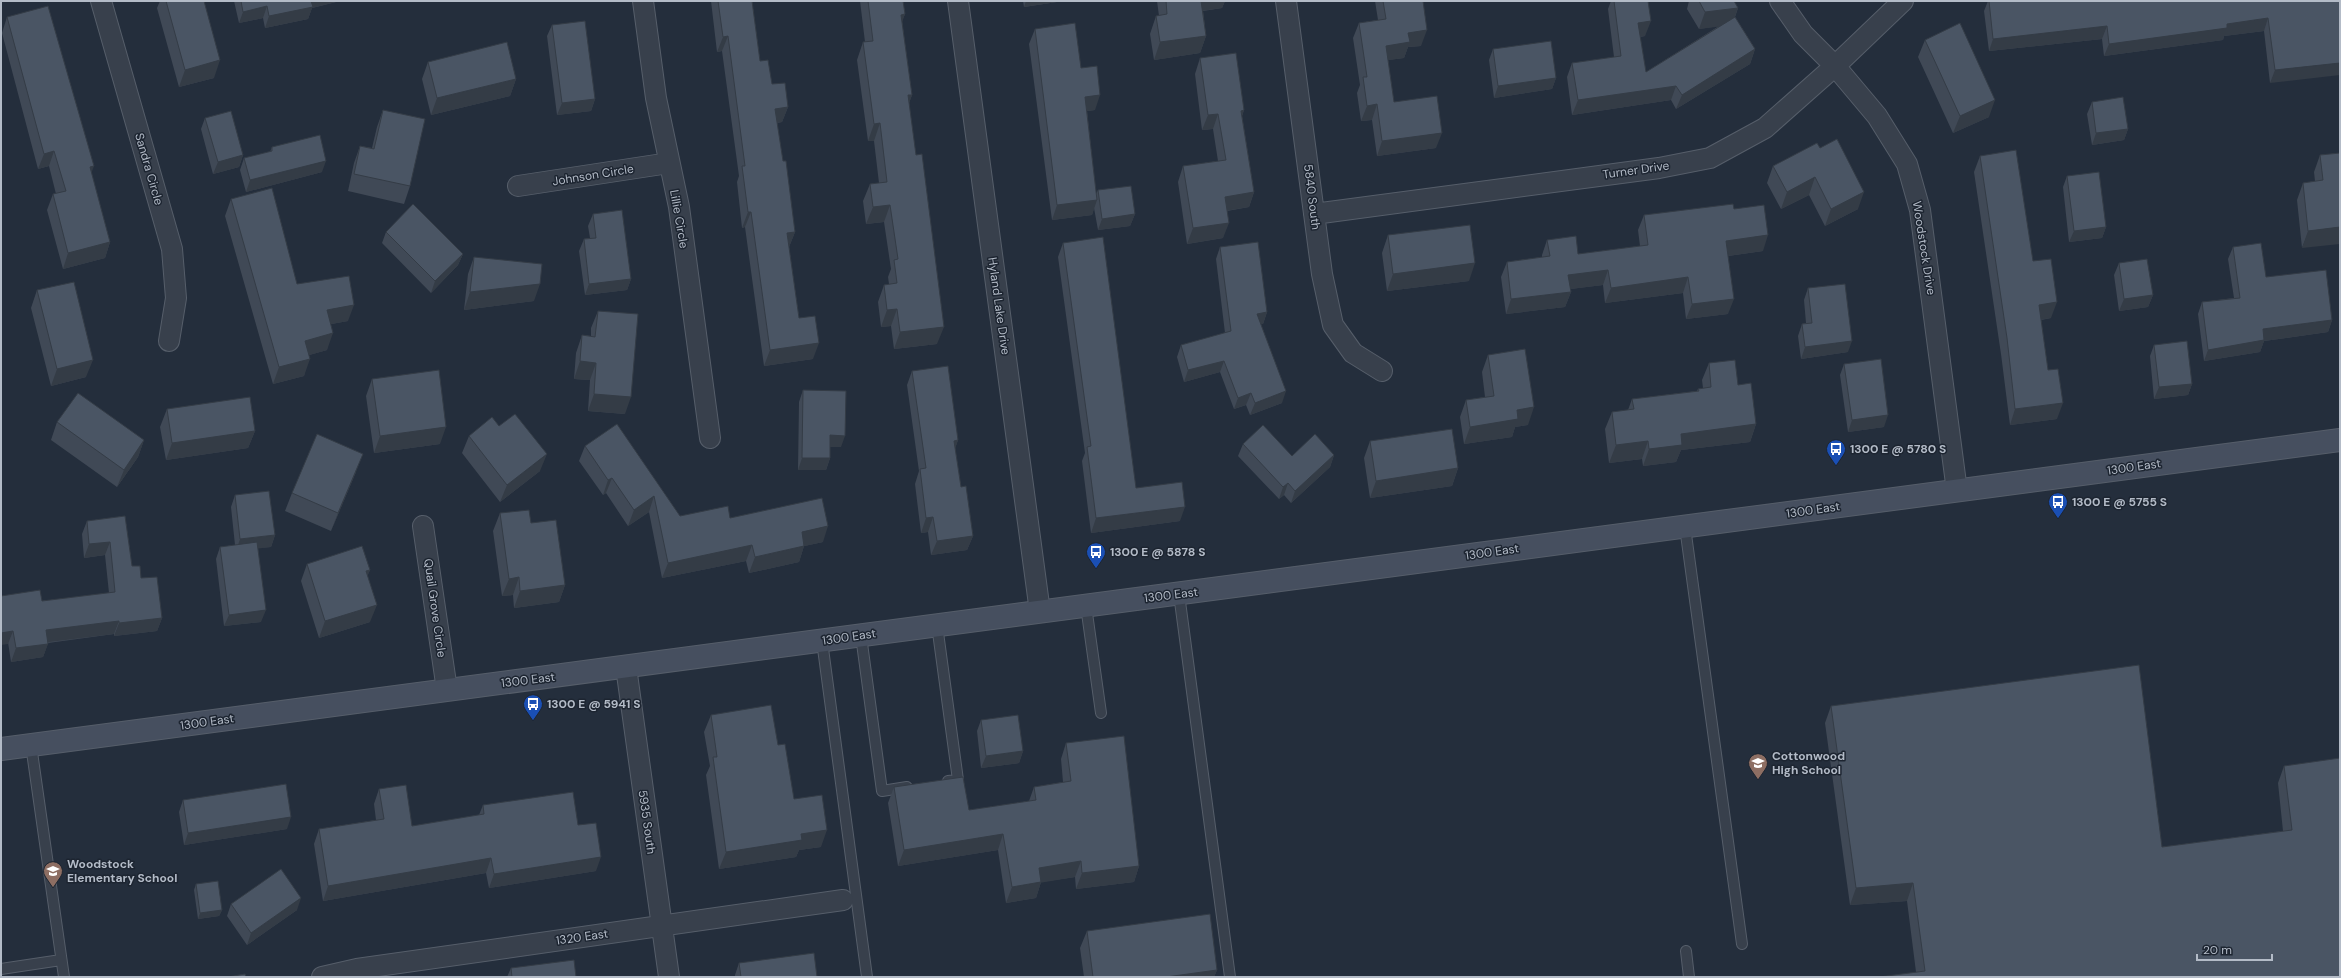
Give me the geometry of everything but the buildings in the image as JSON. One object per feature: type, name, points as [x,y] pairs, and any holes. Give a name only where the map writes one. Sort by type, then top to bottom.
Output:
[{"type":"main road","name":"1300 East","points":[[1,749],[2340,440]]},
{"type":"street","name":"Sandra Circle","points":[[101,1],[172,249],[176,298],[169,341]]},
{"type":"street","name":"Lillie Circle","points":[[643,1],[656,98],[668,163],[679,207],[710,438]]},
{"type":"street","name":"Hyland Lake Drive","points":[[958,1],[1040,612]]},
{"type":"street","name":"5840 South","points":[[1286,1],[1322,274],[1333,325],[1352,353],[1382,371]]},
{"type":"street","name":"Woodstock Drive","points":[[1780,1],[1803,34],[1835,66],[1877,116],[1907,164],[1920,210],[1957,491]]},
{"type":"street","name":"Turner Drive","points":[[1314,214],[1659,168],[1710,158],[1765,128],[1835,66],[1902,1]]},
{"type":"street","name":"Johnson Circle","points":[[518,186],[668,163]]},
{"type":"street","name":"Quail Grove Circle","points":[[423,526],[447,690]]},
{"type":"street","name":"5935 South","points":[[626,667],[668,977]]},
{"type":"street","name":"1320 East","points":[[322,977],[358,969],[843,900]]},
{"type":"lane","points":[[1684,527],[1742,944]]},
{"type":"lane","points":[[1179,594],[1230,977]]},
{"type":"lane","points":[[1086,606],[1101,712]]},
{"type":"lane","points":[[936,783],[958,780],[937,626]]},
{"type":"lane","points":[[861,636],[882,791],[920,785]]},
{"type":"lane","points":[[822,641],[867,977]]},
{"type":"lane","points":[[32,745],[64,977]]},
{"type":"lane","points":[[1686,951],[1689,977]]},
{"type":"lane","points":[[1,969],[61,960]]},
{"type":"place","name":"1300 E @ 5780 S","points":[[1836,466]]},
{"type":"place","name":"1300 E @ 5755 S","points":[[2058,519]]},
{"type":"place","name":"1300 E @ 5878 S","points":[[1096,569]]},
{"type":"place","name":"1300 E @ 5941 S","points":[[533,721]]},
{"type":"place","name":"Cottonwood High School","points":[[1758,780]]},
{"type":"place","name":"Woodstock Elementary School","points":[[53,888]]}]
